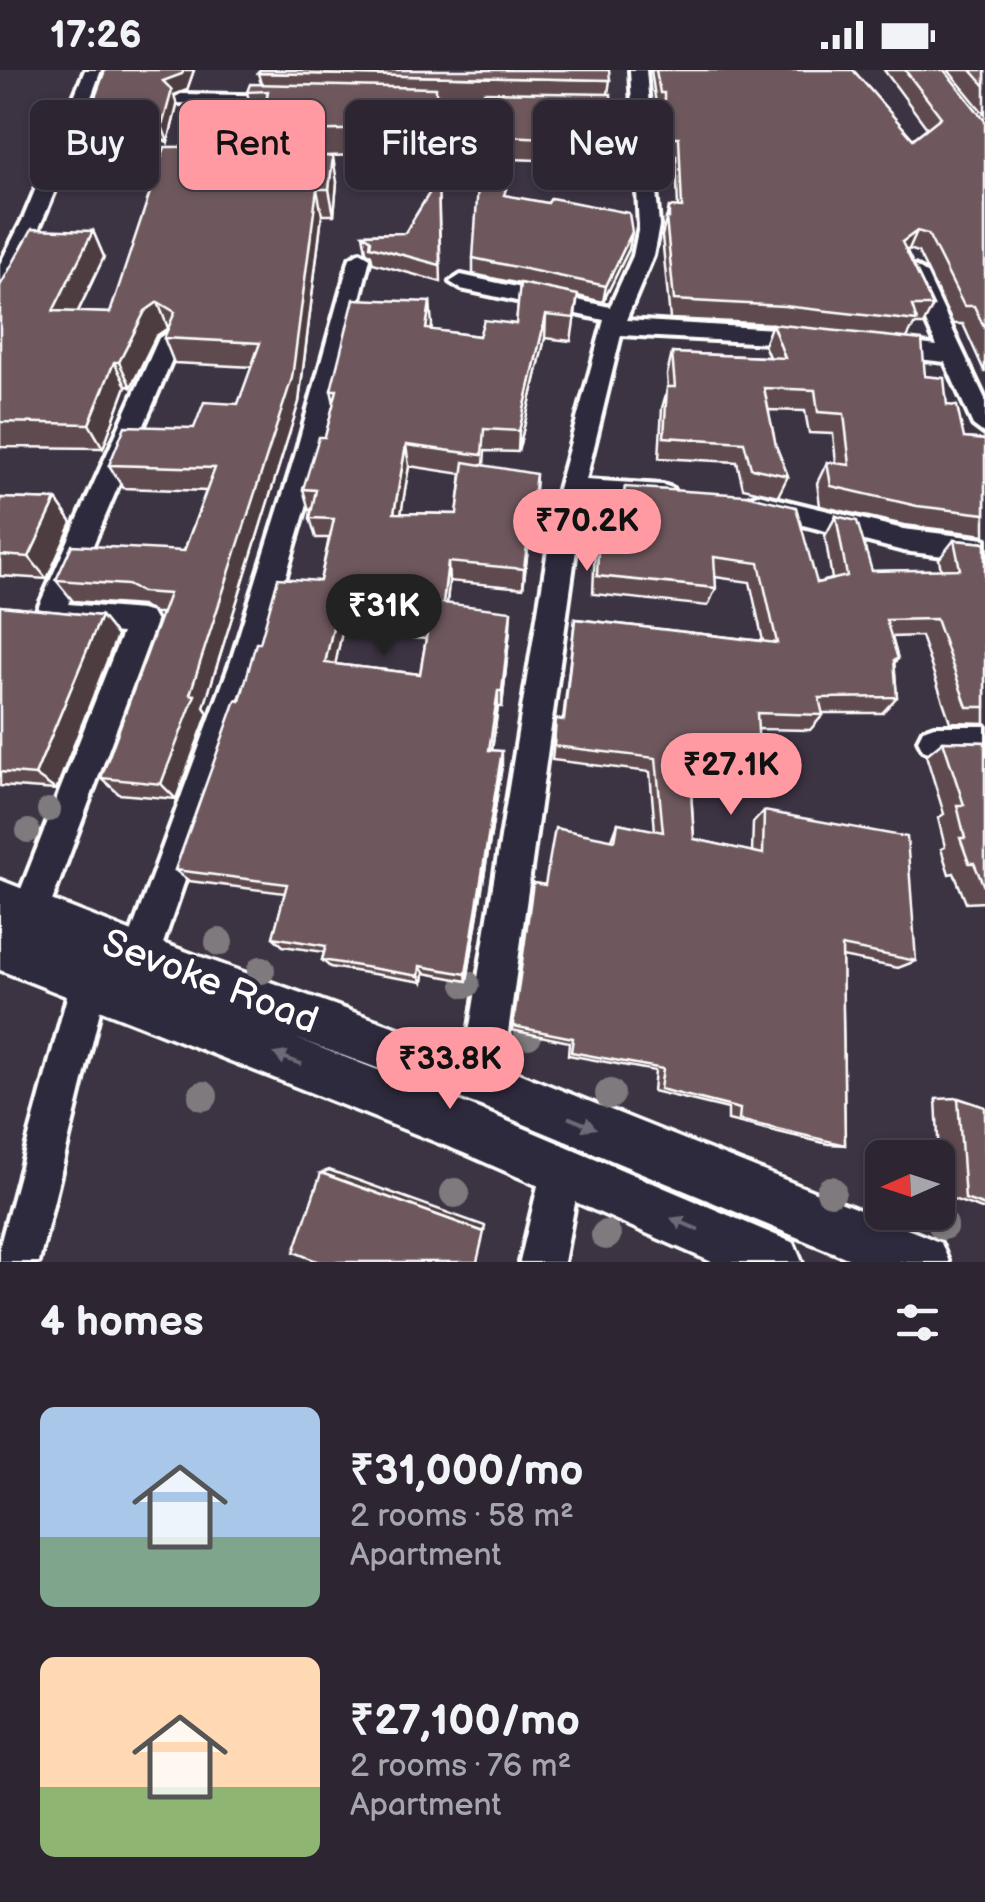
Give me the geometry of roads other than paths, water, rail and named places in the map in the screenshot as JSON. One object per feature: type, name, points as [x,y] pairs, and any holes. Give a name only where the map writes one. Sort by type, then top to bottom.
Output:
[{"type":"main road","name":"Sevoke Road","points":[[10,920],[140,958],[481,1082],[922,1262]]},
{"type":"main road","name":"Sevoke Road","points":[[10,920],[89,982],[474,1132],[775,1262]]},
{"type":"main road","points":[[474,1132],[481,1082]]},
{"type":"street","points":[[0,284],[34,217],[93,70]]},
{"type":"street","points":[[481,1082],[571,488],[614,322],[644,256],[649,226],[630,108],[638,70]]},
{"type":"street","points":[[180,98],[269,100]]},
{"type":"street","points":[[140,958],[246,661],[308,456],[360,258]]},
{"type":"street","points":[[908,258],[985,425]]},
{"type":"street","points":[[461,282],[614,322],[777,335],[955,356]]},
{"type":"street","points":[[10,920],[141,622],[50,615],[170,338]]},
{"type":"street","points":[[571,488],[683,496]]},
{"type":"street","points":[[739,500],[858,531],[942,547],[985,550]]},
{"type":"street","points":[[934,740],[985,740]]},
{"type":"street","points":[[17,1262],[89,982]]},
{"type":"street","points":[[542,1262],[560,1170]]}]
